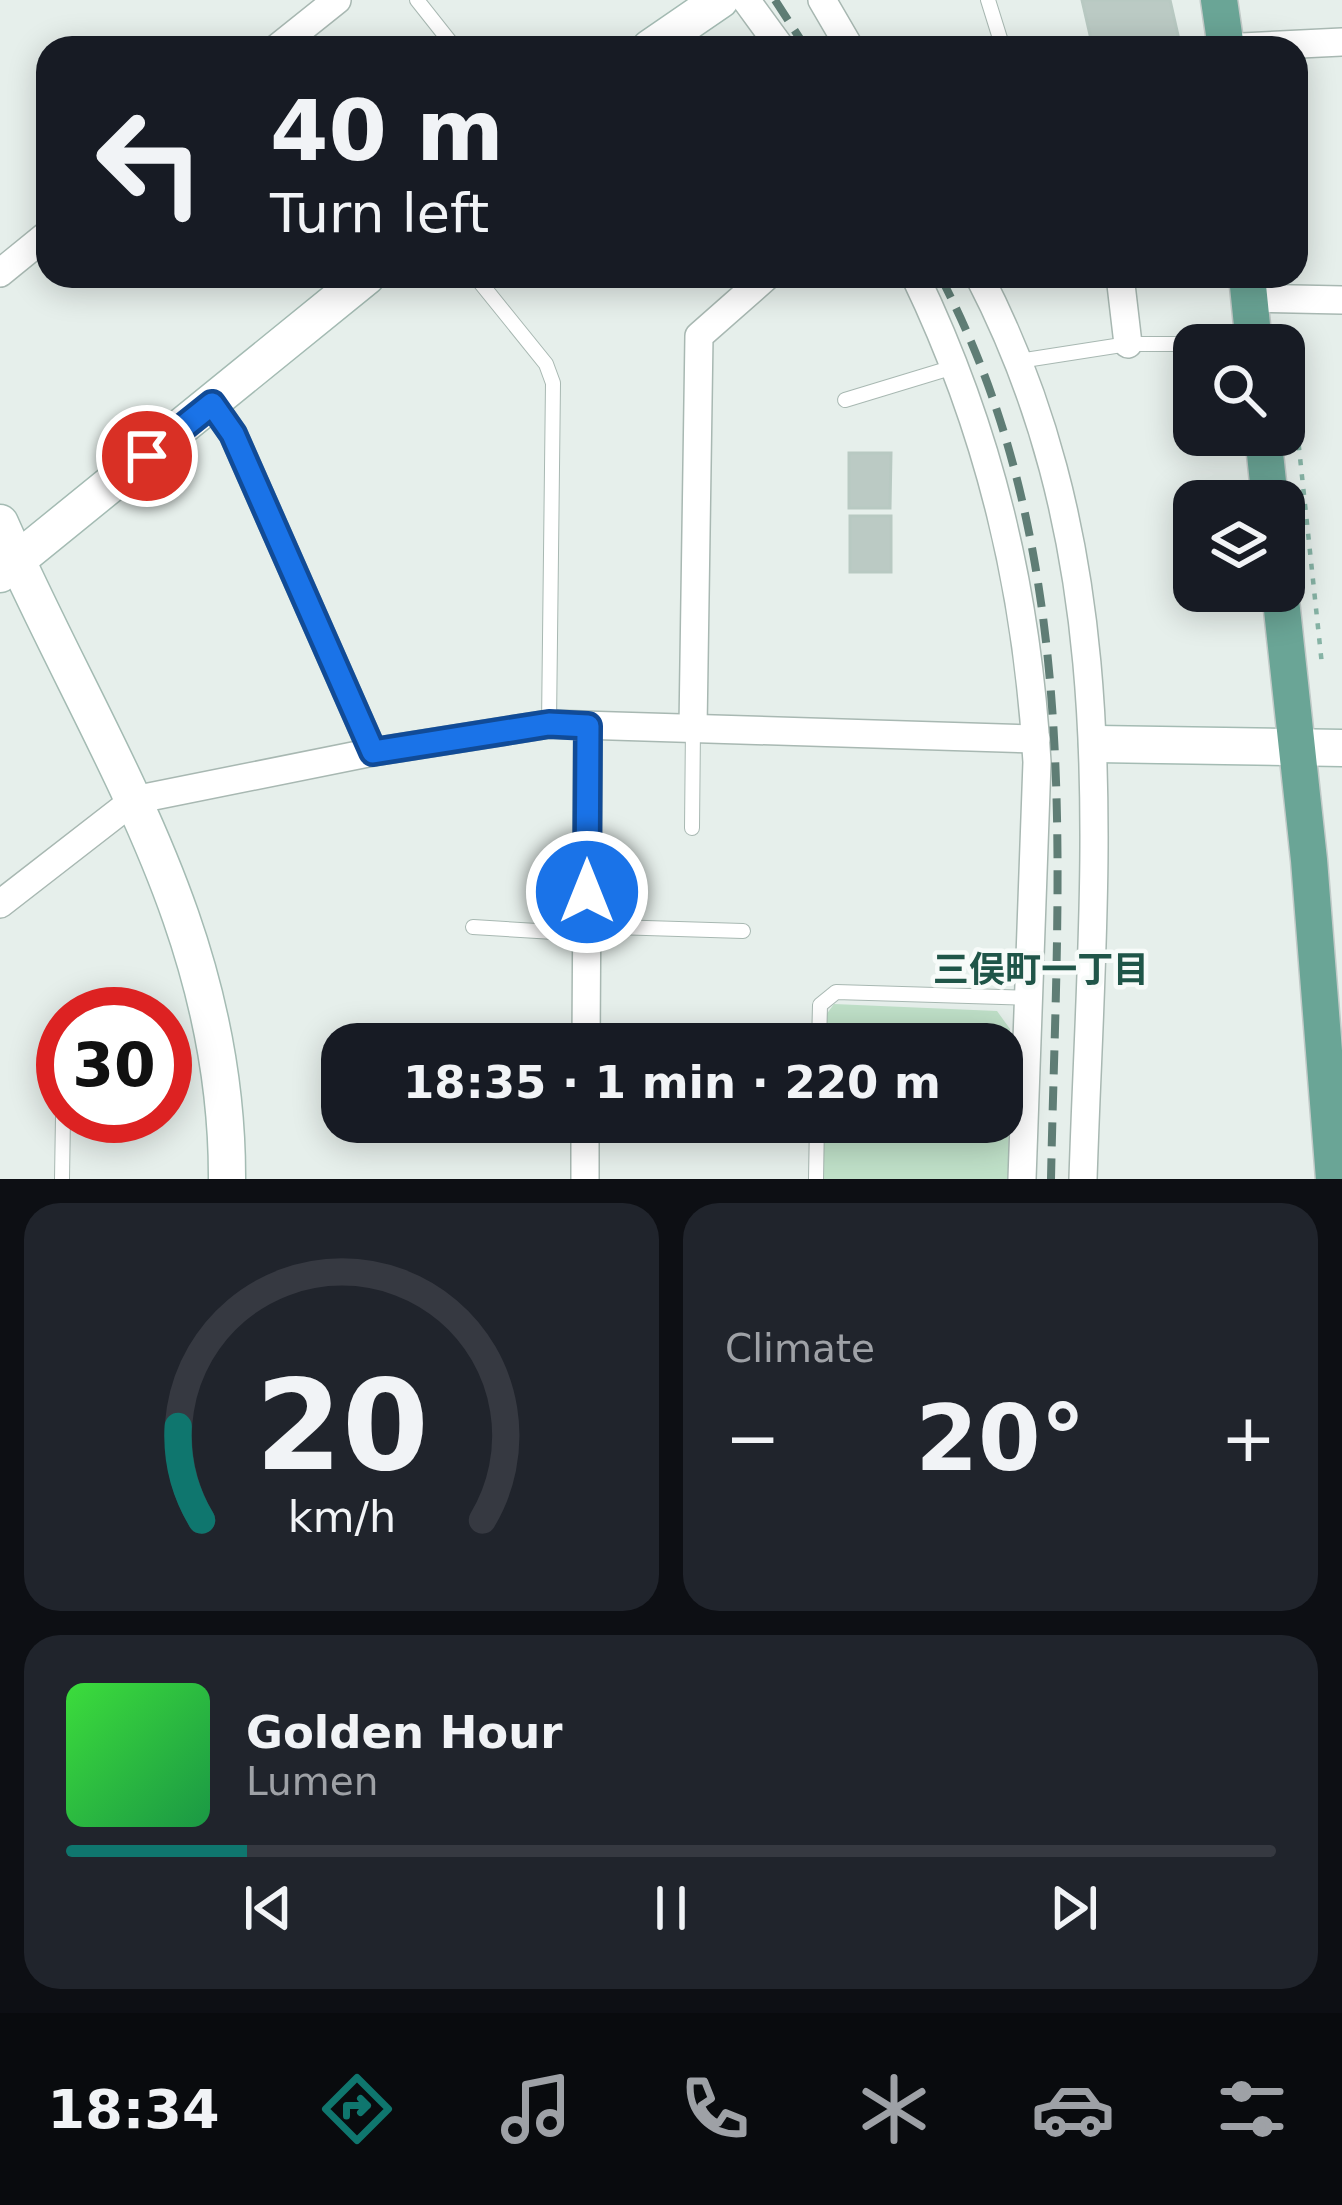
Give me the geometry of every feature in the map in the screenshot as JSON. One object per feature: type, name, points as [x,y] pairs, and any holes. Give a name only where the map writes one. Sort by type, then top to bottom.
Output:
[{"type":"main road","points":[[1219,0],[1223,36]]},
{"type":"main road","points":[[1256,324],[1260,291]]},
{"type":"main road","points":[[1282,612],[1334,1179]]},
{"type":"street","points":[[293,36],[337,0]]},
{"type":"street","points":[[668,36],[720,0]]},
{"type":"street","points":[[746,0],[772,36]]},
{"type":"street","points":[[822,0],[843,36]]},
{"type":"street","points":[[1308,44],[1342,42]]},
{"type":"street","points":[[0,273],[36,244]]},
{"type":"street","points":[[8,568],[352,288]]},
{"type":"street","points":[[693,728],[699,336],[753,288]]},
{"type":"street","points":[[921,288],[957,366],[1010,544],[1029,657],[1036,739],[1022,1179]]},
{"type":"street","points":[[985,288],[1018,361],[1075,564],[1096,744],[1083,1179]]},
{"type":"street","points":[[1121,288],[1128,344]]},
{"type":"street","points":[[1260,291],[1342,300]]},
{"type":"street","points":[[212,404],[233,434],[373,752]]},
{"type":"street","points":[[0,523],[8,568],[134,800],[203,975],[222,1068],[226,1179]]},
{"type":"street","points":[[0,904],[134,800],[373,752],[549,724],[1036,739]]},
{"type":"street","points":[[586,1023],[588,726]]},
{"type":"street","points":[[1096,744],[1342,748]]},
{"type":"street","points":[[585,1143],[585,1179]]},
{"type":"lane","points":[[417,0],[446,36]]},
{"type":"lane","points":[[988,0],[999,36]]},
{"type":"lane","points":[[485,288],[545,364],[553,383],[549,724]]},
{"type":"lane","points":[[1018,361],[1128,344],[1173,344]]},
{"type":"lane","points":[[845,400],[957,366]]},
{"type":"lane","points":[[692,828],[693,728]]},
{"type":"lane","points":[[473,927],[587,934],[614,928],[743,931]]},
{"type":"lane","points":[[820,1023],[820,1005],[836,992],[1031,998]]},
{"type":"lane","points":[[62,1179],[63,1143]]},
{"type":"lane","points":[[816,1179],[817,1143]]},
{"type":"path","points":[[1260,291],[1323,677]]},
{"type":"green space","points":[[834,1004],[997,1011],[1006,1023],[826,1023]]},
{"type":"green space","points":[[824,1143],[1008,1143],[1008,1179],[823,1179]]},
{"type":"building","points":[[1082,0],[1170,0],[1178,36],[1090,36]]},
{"type":"building","points":[[849,453],[891,453],[890,508],[849,508]]},
{"type":"building","points":[[850,516],[891,516],[891,572],[850,572]]},
{"type":"railway","points":[[775,0],[798,36]]},
{"type":"railway","points":[[945,288],[987,383],[1020,492],[1041,605],[1053,718],[1057,834],[1051,1179]]},
{"type":"district","name":"三俣町一丁目","points":[[1041,969]]},
{"type":"route","points":[[147,456],[212,404],[233,434],[373,752],[549,724],[588,726],[587,892]]}]
